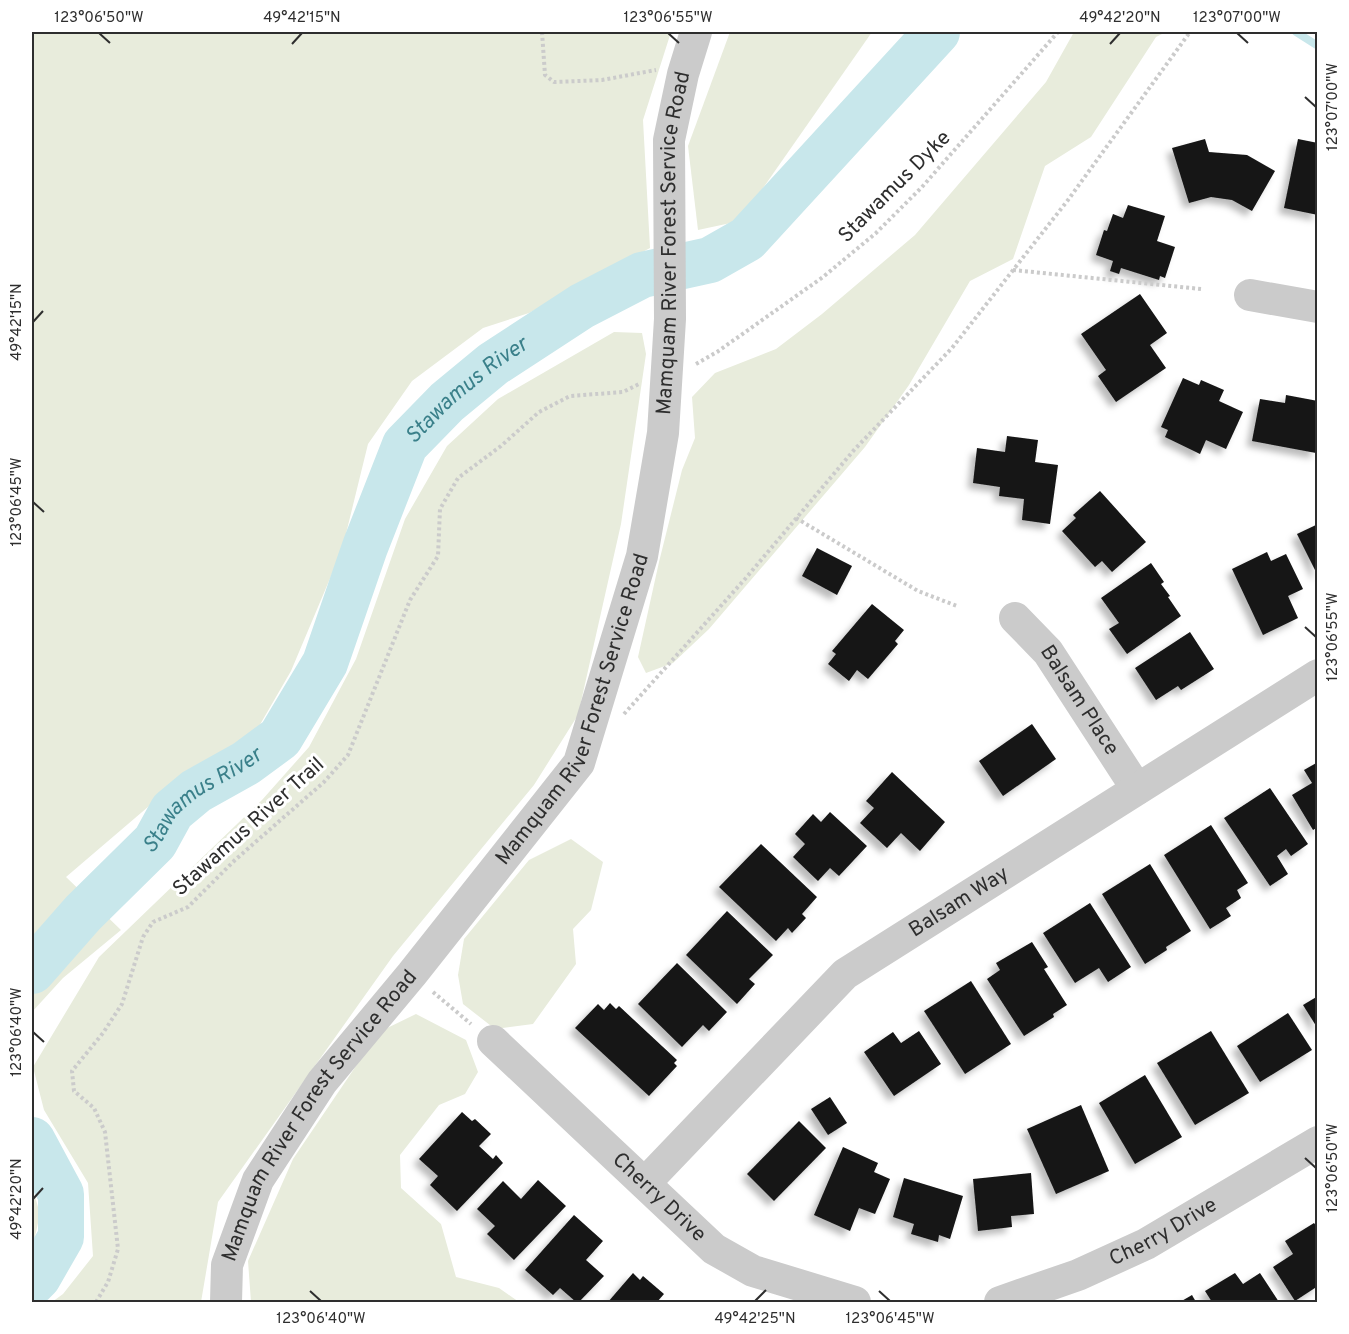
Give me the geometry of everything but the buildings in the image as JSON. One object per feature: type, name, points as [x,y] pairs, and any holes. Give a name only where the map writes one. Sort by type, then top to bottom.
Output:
[{"type":"street","name":"Mamquam River Forest Service Road","points":[[226,1302],[227,1265],[258,1180],[322,1082],[412,974],[579,763],[642,556],[663,433],[670,319],[669,140],[683,74],[696,32]]},
{"type":"street","points":[[1250,295],[1317,307]]},
{"type":"street","name":"Balsam Place","points":[[1015,618],[1048,652],[1137,789]]},
{"type":"street","name":"Balsam Way","points":[[645,1183],[846,974],[1317,675]]},
{"type":"street","name":"Cherry Drive","points":[[492,1041],[714,1249],[753,1272],[855,1302]]},
{"type":"street","name":"Cherry Drive","points":[[1000,1302],[1078,1275],[1146,1244],[1317,1142]]},
{"type":"path","points":[[542,32],[545,75],[554,81],[602,80],[656,70],[669,74],[683,74]]},
{"type":"path","name":"Stawamus Dyke","points":[[668,370],[694,366],[717,352],[823,277],[876,233],[922,188],[1058,32]]},
{"type":"path","points":[[619,720],[659,677],[854,450],[952,348],[1068,200],[1190,32]]},
{"type":"path","points":[[1013,270],[1201,289]]},
{"type":"path","name":"Stawamus River Trail","points":[[96,1302],[108,1282],[118,1249],[105,1132],[93,1108],[74,1091],[72,1071],[103,1033],[122,1004],[143,937],[153,922],[188,907],[235,860],[324,782],[348,755],[410,600],[438,556],[440,509],[458,478],[501,446],[539,412],[550,406],[570,396],[623,392],[668,370]]},
{"type":"path","points":[[796,518],[918,591],[957,606]]},
{"type":"path","points":[[412,974],[492,1041]]},
{"type":"green space","points":[[32,32],[671,32],[643,120],[650,248],[529,313],[483,328],[412,381],[368,444],[342,550],[291,671],[258,728],[176,783],[66,877],[121,930],[63,978],[32,1012]]},
{"type":"green space","points":[[730,32],[872,32],[740,221],[698,230],[688,146]]},
{"type":"green space","points":[[1074,32],[1166,32],[1156,37],[1091,137],[1045,166],[1013,259],[970,281],[909,385],[865,447],[709,629],[673,663],[646,673],[638,657],[682,470],[695,438],[692,397],[715,373],[776,349],[822,314],[915,235],[1046,82]]},
{"type":"green space","points":[[614,332],[642,333],[646,354],[621,524],[578,715],[534,785],[393,956],[218,1202],[201,1302],[52,1302],[63,1294],[93,1256],[88,1183],[44,1110],[33,1067],[99,957],[262,800],[309,747],[356,659],[405,519],[447,446],[498,399]]},
{"type":"green space","points":[[571,839],[603,862],[591,910],[573,929],[576,964],[533,1024],[495,1029],[463,1004],[458,975],[464,939],[529,860]]},
{"type":"green space","points":[[416,1014],[466,1040],[478,1072],[465,1094],[439,1105],[400,1155],[401,1188],[441,1224],[456,1277],[499,1288],[519,1302],[251,1302],[248,1261],[293,1159],[379,1032]]},
{"type":"green space","points":[[32,1186],[40,1214],[32,1250]]},
{"type":"waterway","name":"Stawamus River","points":[[32,971],[83,913],[155,842],[172,811],[196,791],[246,763],[280,738],[325,663],[365,547],[405,445],[447,402],[493,364],[582,306],[642,275],[710,260],[747,239],[937,32]]},
{"type":"waterway","points":[[1296,32],[1318,46]]},
{"type":"waterway","name":"Stawamus River","points":[[32,1140],[61,1194],[61,1237],[38,1277],[32,1283]]}]
